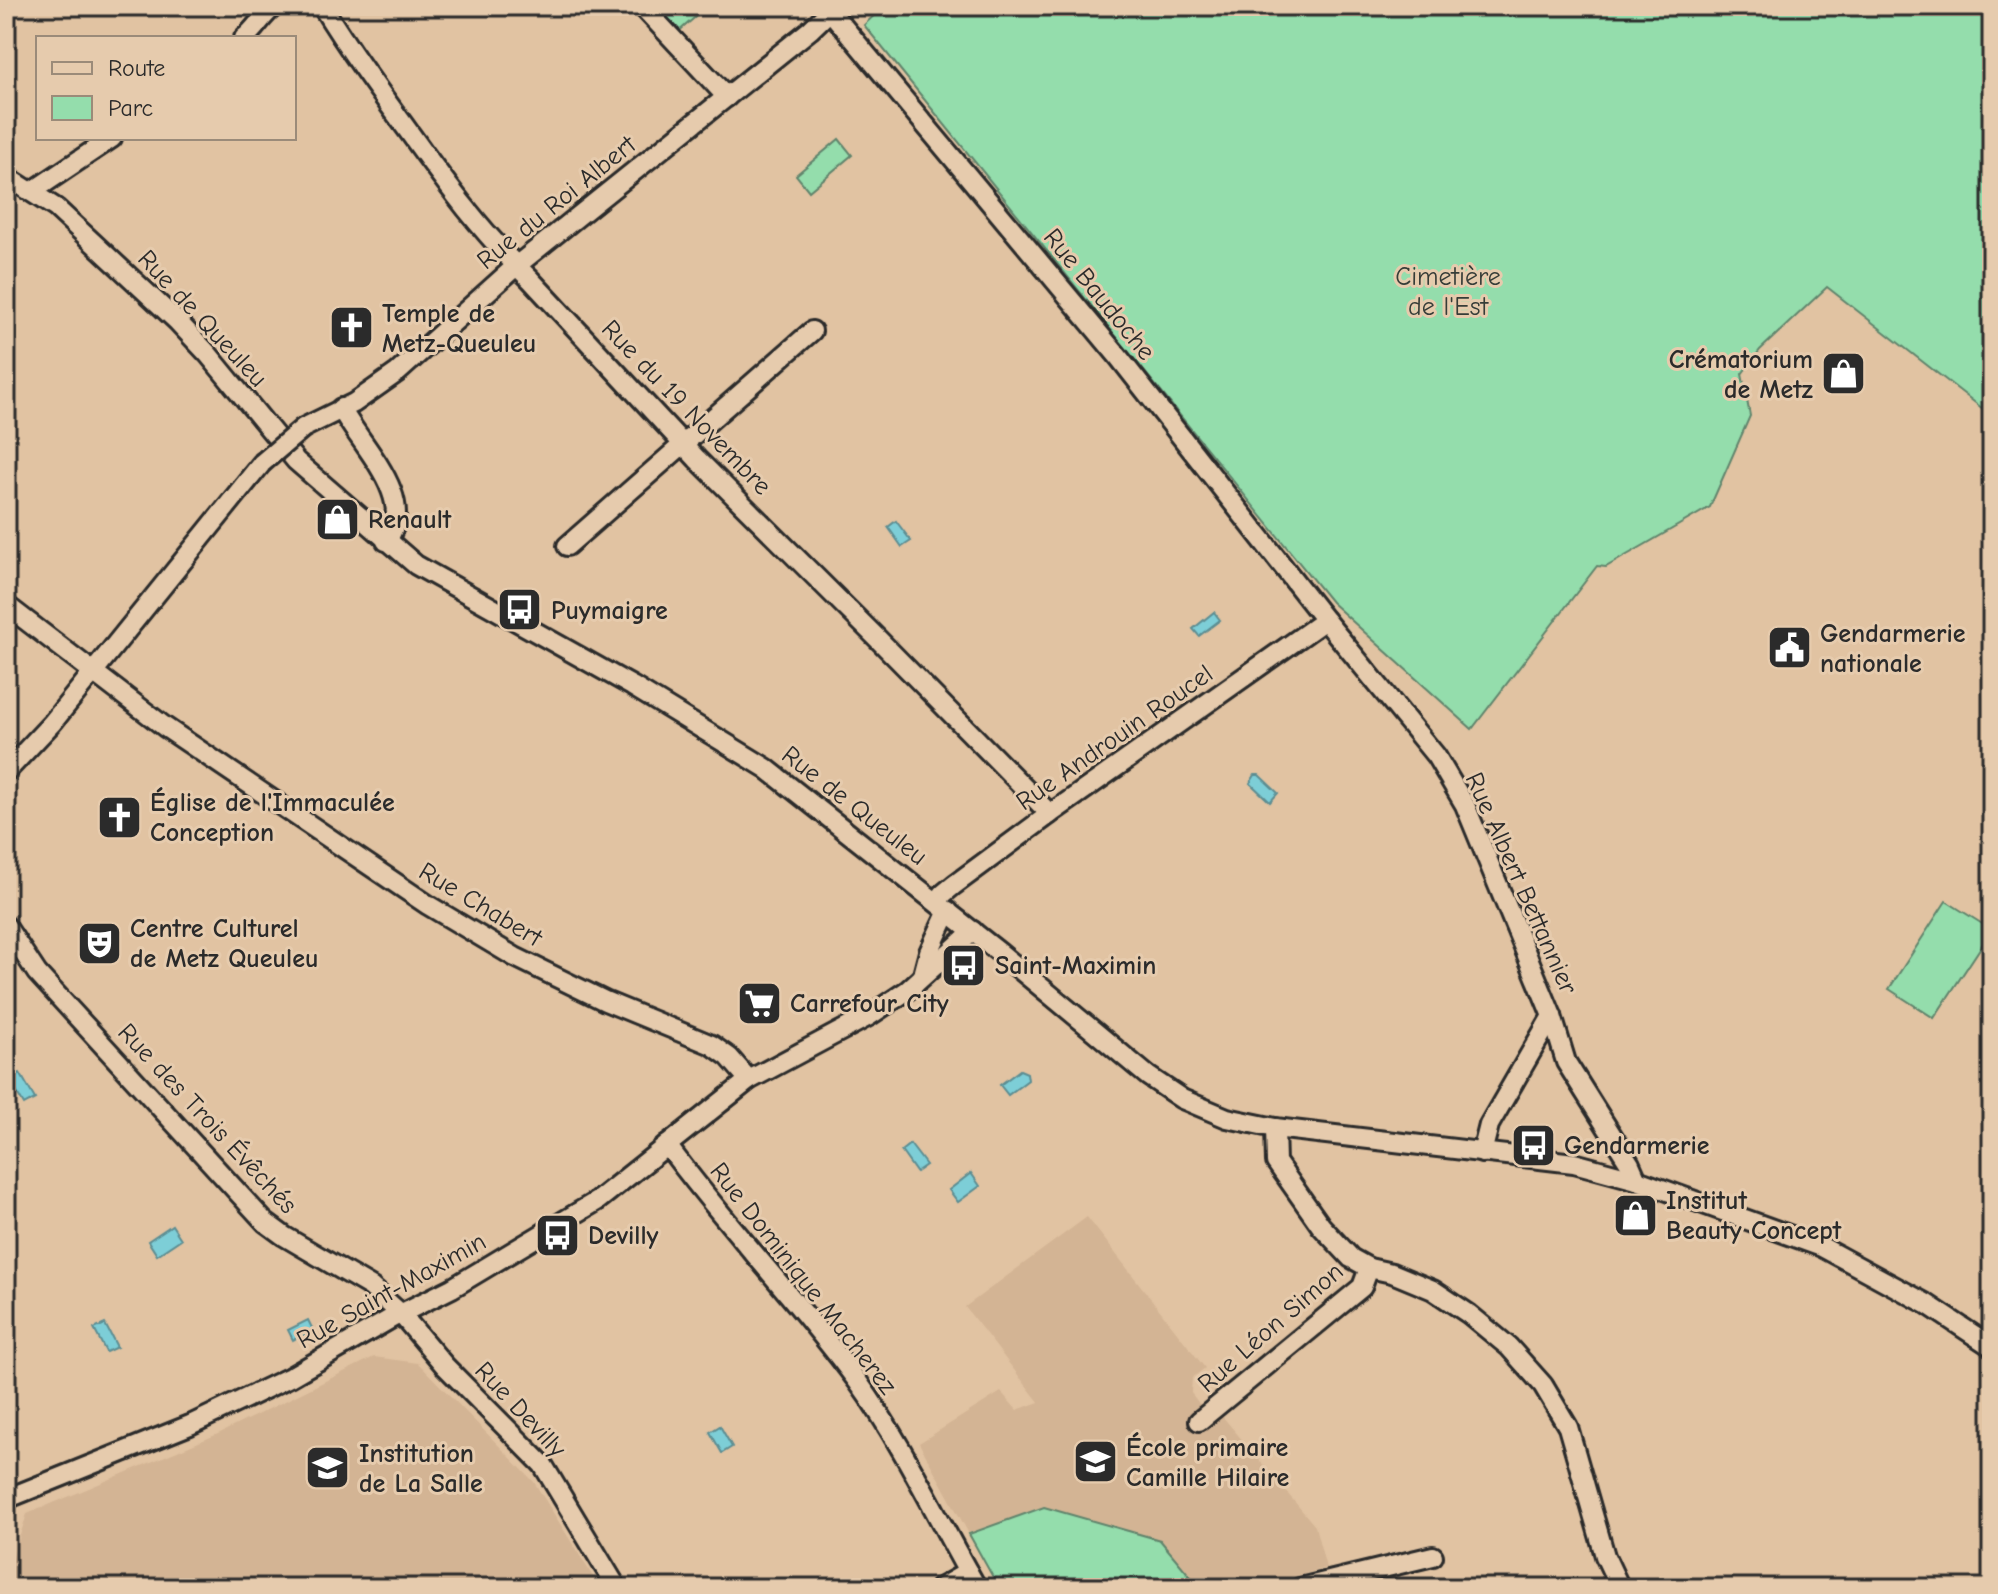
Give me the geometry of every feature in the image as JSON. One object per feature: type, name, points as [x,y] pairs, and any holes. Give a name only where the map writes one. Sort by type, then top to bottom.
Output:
[{"type":"street","points":[[247,36],[257,28],[260,16],[275,6]]},
{"type":"street","name":"Rue du 19 Novembre","points":[[322,6],[348,48],[467,213],[697,459],[1050,814]]},
{"type":"street","points":[[642,6],[727,97]]},
{"type":"street","name":"Rue du Roi Albert","points":[[93,673],[262,463],[303,428],[365,396],[398,372],[516,266],[727,97],[831,8]]},
{"type":"street","name":"Rue Baudoche","points":[[831,8],[1117,355],[1325,620]]},
{"type":"street","points":[[33,191],[109,140]]},
{"type":"street","name":"Rue de Queuleu","points":[[6,176],[33,191],[70,220],[178,322],[296,461],[386,541],[430,574],[580,656],[766,768],[973,931],[1148,1076],[1182,1099],[1227,1118],[1275,1128],[1574,1163],[1637,1180],[1822,1247],[1927,1304],[1992,1347]]},
{"type":"street","points":[[567,546],[812,331]]},
{"type":"street","points":[[341,408],[382,469],[391,490],[394,523],[386,541]]},
{"type":"street","name":"Rue Chabert","points":[[6,605],[165,727],[428,905],[515,957],[605,1001],[712,1045],[729,1057],[749,1080]]},
{"type":"street","name":"Rue Androuin Roucel","points":[[943,907],[943,894],[954,885],[1325,620]]},
{"type":"street","name":"Rue Albert Bettannier","points":[[1325,620],[1436,756],[1465,805],[1552,1016],[1566,1062],[1637,1180]]},
{"type":"street","points":[[6,772],[93,673]]},
{"type":"street","points":[[923,975],[943,907]]},
{"type":"street","name":"Rue des Trois Évêchés","points":[[6,926],[37,973],[265,1222],[371,1287],[401,1314]]},
{"type":"street","name":"Rue Saint-Maximin","points":[[6,1499],[190,1425],[290,1377],[452,1288],[597,1201],[749,1080],[869,1016],[908,990],[973,931]]},
{"type":"street","name":"Rue Albert Bettannier","points":[[1482,1153],[1489,1125],[1552,1016]]},
{"type":"street","points":[[1275,1128],[1276,1162],[1321,1226],[1351,1258],[1369,1268],[1392,1273],[1433,1290],[1509,1347],[1543,1385],[1568,1427],[1605,1556],[1620,1588]]},
{"type":"street","name":"Rue Dominique Macherez","points":[[667,1145],[860,1385],[897,1443],[972,1580]]},
{"type":"street","name":"Rue Léon Simon","points":[[1199,1421],[1362,1287],[1369,1268]]},
{"type":"street","name":"Rue Devilly","points":[[401,1314],[445,1366],[543,1465],[617,1588]]},
{"type":"street","points":[[1300,1588],[1433,1556]]},
{"type":"street","points":[[940,1588],[972,1580]]},
{"type":"shaded area","name":"École primaire Camille Hilaire","points":[[1087,1217],[1205,1368],[1192,1378],[1191,1393],[1207,1414],[1222,1416],[1315,1526],[1326,1568],[1254,1588],[1200,1588],[1160,1540],[1044,1507],[969,1534],[919,1443],[1001,1392],[1017,1410],[1039,1402],[965,1307]]},
{"type":"shaded area","name":"Institution de La Salle","points":[[374,1357],[418,1363],[534,1482],[600,1588],[6,1588],[6,1578],[27,1514],[218,1434]]},
{"type":"green space","points":[[654,6],[708,6],[678,32]]},
{"type":"green space","name":"Cimetière de l'Est","points":[[884,6],[1992,6],[1992,416],[1827,287],[1760,350],[1742,374],[1750,416],[1710,507],[1606,567],[1597,566],[1472,729],[1331,602],[864,25]]},
{"type":"green space","points":[[839,139],[852,155],[809,191],[796,175]]},
{"type":"green space","points":[[1946,901],[1992,930],[1934,1018],[1889,989]]},
{"type":"green space","points":[[1044,1507],[1160,1540],[1200,1588],[999,1588],[969,1534]]},
{"type":"water","points":[[896,521],[911,541],[902,547],[888,527]]},
{"type":"water","points":[[1214,612],[1220,620],[1199,636],[1193,629]]},
{"type":"water","points":[[1255,775],[1259,775],[1278,793],[1270,802],[1250,783]]},
{"type":"water","points":[[1020,1070],[1027,1073],[1028,1080],[1008,1095],[1000,1085]]},
{"type":"water","points":[[20,1073],[35,1099],[24,1105],[9,1079]]},
{"type":"water","points":[[910,1144],[926,1165],[916,1172],[901,1151]]},
{"type":"water","points":[[971,1173],[980,1186],[958,1202],[949,1190]]},
{"type":"water","points":[[172,1225],[181,1239],[157,1255],[148,1241]]},
{"type":"water","points":[[308,1320],[313,1330],[293,1340],[288,1330]]},
{"type":"water","points":[[105,1324],[117,1347],[106,1352],[94,1329]]},
{"type":"water","points":[[720,1426],[732,1447],[722,1453],[710,1432]]},
{"type":"place","name":"Temple de Metz-Queuleu","points":[[351,328]]},
{"type":"place","name":"Crématorium de Metz","points":[[1844,374]]},
{"type":"place","name":"Renault","points":[[337,519]]},
{"type":"place","name":"Puymaigre","points":[[520,610]]},
{"type":"place","name":"Gendarmerie nationale","points":[[1789,648]]},
{"type":"place","name":"Église de l'Immaculée Conception","points":[[119,817]]},
{"type":"place","name":"Centre Culturel de Metz Queuleu","points":[[99,943]]},
{"type":"place","name":"Saint-Maximin","points":[[964,965]]},
{"type":"place","name":"Carrefour City","points":[[759,1003]]},
{"type":"place","name":"Gendarmerie","points":[[1533,1145]]},
{"type":"place","name":"Institut Beauty Concept","points":[[1635,1215]]},
{"type":"place","name":"Devilly","points":[[557,1235]]},
{"type":"place","name":"École primaire Camille Hilaire","points":[[1095,1462]]},
{"type":"place","name":"Institution de La Salle","points":[[328,1468]]}]
